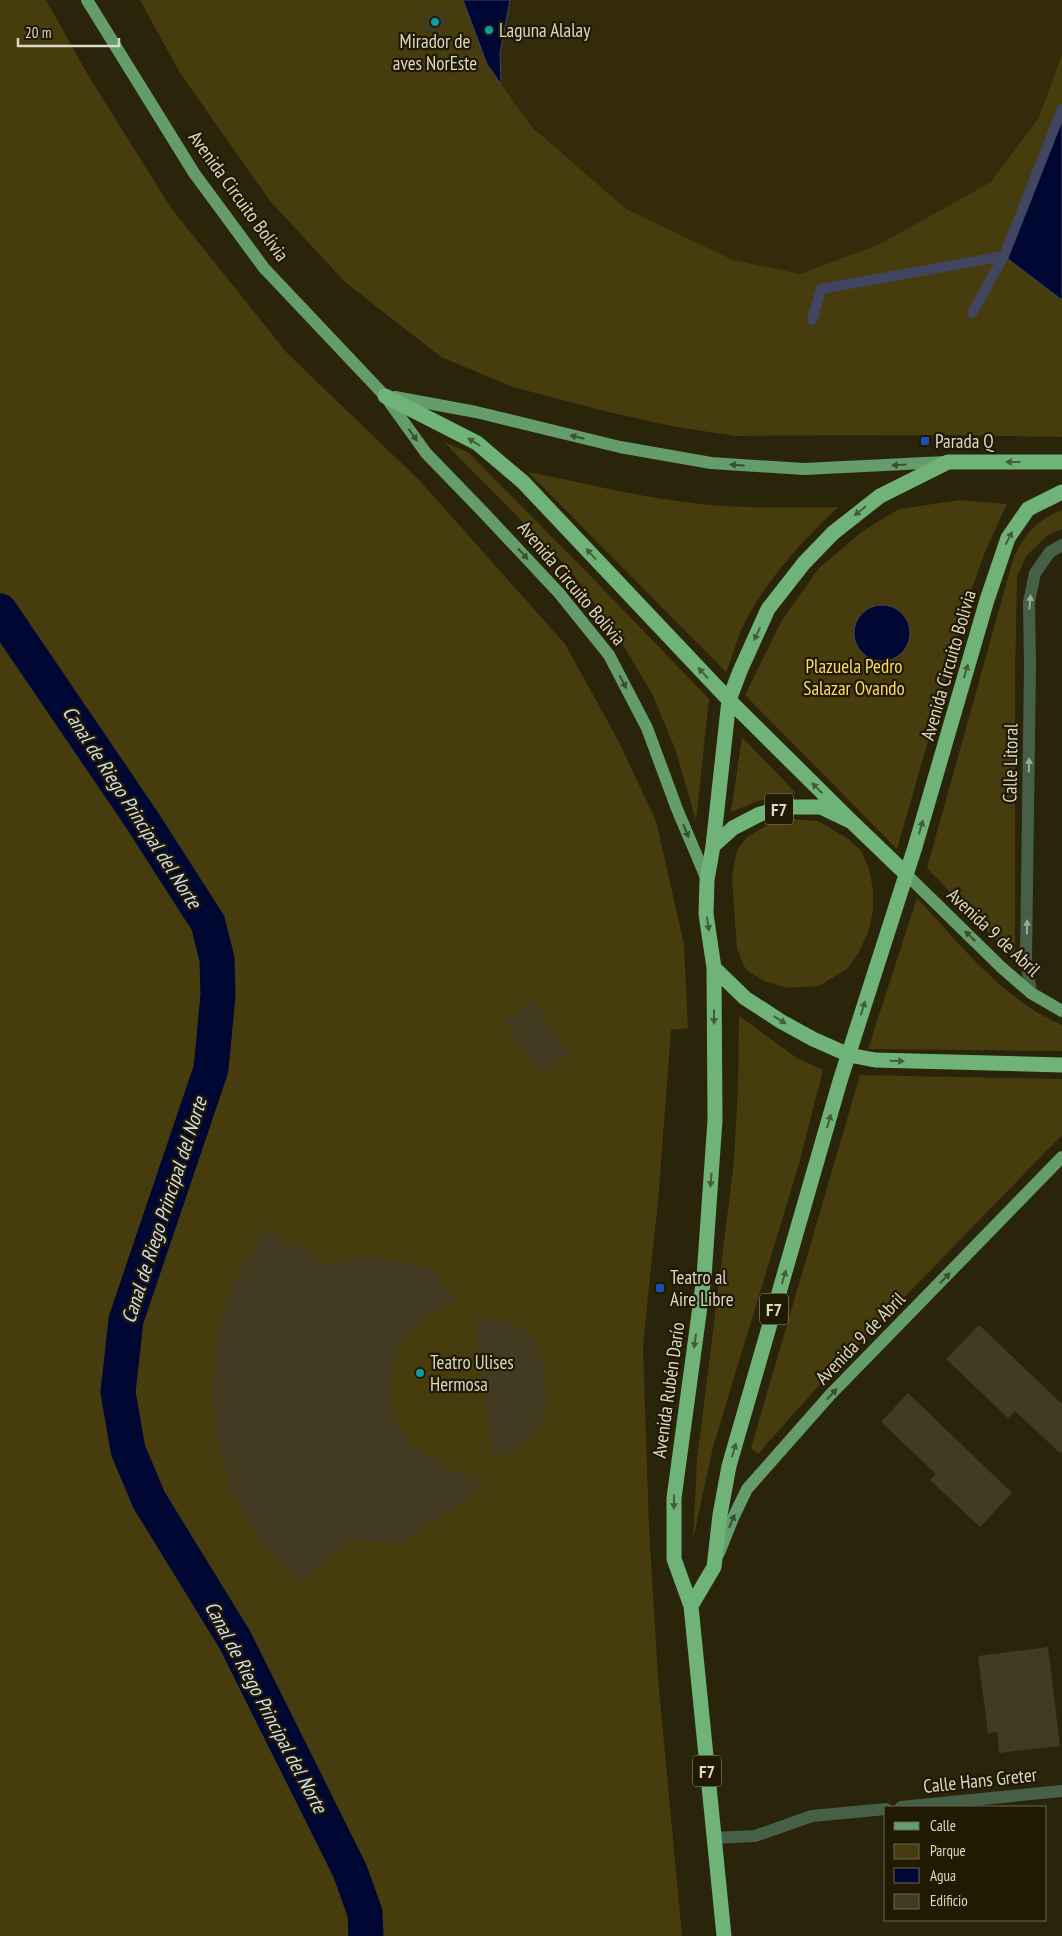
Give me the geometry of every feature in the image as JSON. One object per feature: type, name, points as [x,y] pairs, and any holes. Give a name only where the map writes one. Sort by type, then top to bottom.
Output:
[{"type":"highway","points":[[385,396],[477,443],[523,482],[729,700],[852,822]]},
{"type":"highway","points":[[713,846],[729,700],[768,609],[804,563],[832,533],[880,496],[948,462],[1062,462]]},
{"type":"highway","name":"Avenida Circuito Bolivia","points":[[906,873],[987,600],[1008,538],[1028,509],[1062,492]]},
{"type":"highway","name":"F7","points":[[691,1606],[714,1566],[720,1514],[729,1466],[840,1081],[906,873],[852,822],[821,807],[788,807],[760,814],[739,824],[713,846],[707,880],[706,914],[714,968]]},
{"type":"highway","points":[[714,968],[752,1003],[812,1039],[849,1055],[875,1060],[1062,1065]]},
{"type":"highway","name":"Avenida Rubén Darío","points":[[714,968],[715,1120],[704,1277],[674,1498],[674,1559],[691,1606],[724,1936]]},
{"type":"main road","name":"Avenida Circuito Bolivia","points":[[88,0],[194,173],[264,268],[385,396],[426,453],[559,593],[609,655],[647,728],[677,809],[707,880]]},
{"type":"main road","points":[[385,396],[476,412],[620,447],[711,463],[804,470],[948,462]]},
{"type":"main road","name":"Avenida 9 de Abril","points":[[906,873],[1001,967],[1031,993],[1062,1011]]},
{"type":"main road","name":"Avenida 9 de Abril","points":[[714,1566],[747,1489],[830,1395],[1062,1157]]},
{"type":"street","name":"Calle Litoral","points":[[1031,993],[1026,959],[1030,665],[1029,602],[1035,573],[1050,552],[1062,545]]},
{"type":"street","name":"Calle Hans Greter","points":[[912,1806],[1062,1791]]},
{"type":"street","points":[[714,1838],[755,1836],[812,1816],[884,1809]]},
{"type":"green space","points":[[0,0],[46,0],[88,75],[171,208],[287,353],[420,481],[565,644],[619,742],[656,821],[684,944],[688,1028],[671,1030],[659,1190],[643,1345],[649,1527],[658,1678],[682,1936],[0,1936]]},
{"type":"green space","points":[[140,0],[463,0],[487,64],[533,128],[628,210],[1038,119],[1062,54],[1062,437],[950,435],[735,436],[676,427],[612,413],[513,387],[441,357],[345,282],[270,201],[180,73]]},
{"type":"green space","points":[[443,441],[469,453],[709,699],[696,821],[676,751],[652,694],[616,633],[570,570]]},
{"type":"green space","points":[[528,472],[635,494],[718,506],[838,507],[797,548],[762,594],[742,628],[726,672]]},
{"type":"green space","name":"Plazuela Pedro Salazar Ovando","points":[[960,500],[1007,504],[985,552],[972,588],[897,849],[745,695],[782,620],[819,568],[863,531],[899,509]]},
{"type":"green space","points":[[1062,510],[1062,529],[1048,535],[1026,556],[1017,577],[1015,960],[927,868],[1014,556],[1024,540],[1039,523]]},
{"type":"green space","points":[[742,737],[796,793],[758,801],[731,812]]},
{"type":"green space","points":[[791,819],[818,821],[850,840],[861,851],[869,869],[873,889],[873,911],[868,932],[859,952],[847,969],[819,986],[788,988],[764,981],[746,970],[737,949],[732,877],[737,850],[747,837],[766,826]]},
{"type":"green space","points":[[917,898],[966,952],[1002,986],[1041,1014],[1062,1025],[1062,1051],[868,1049]]},
{"type":"green space","points":[[739,1016],[797,1058],[823,1070],[799,1164],[713,1447],[693,1540],[697,1460],[734,1161]]},
{"type":"green space","points":[[860,1075],[1062,1079],[1062,1135],[821,1383],[758,1454],[751,1448]]},
{"type":"sand","points":[[510,0],[1062,0],[1062,54],[1038,119],[991,182],[880,244],[800,274],[733,260],[628,210],[533,128],[501,84],[500,53]]},
{"type":"water","name":"Laguna Alalay","points":[[463,0],[510,0],[500,53],[501,84],[487,64]]},
{"type":"water","points":[[1062,109],[1062,300],[1004,256]]},
{"type":"water","points":[[877,605],[887,605],[902,613],[908,622],[910,633],[908,644],[902,653],[887,661],[877,661],[866,656],[859,649],[854,638],[854,628],[859,617],[866,610]]},
{"type":"building","points":[[437,11],[446,18],[445,30],[433,34],[424,27],[425,15]]},
{"type":"building","points":[[534,1001],[569,1055],[539,1073],[504,1020]]},
{"type":"building","points":[[264,1229],[329,1265],[368,1256],[430,1269],[457,1298],[423,1318],[404,1336],[393,1362],[390,1384],[391,1405],[399,1427],[416,1449],[444,1466],[487,1485],[402,1542],[346,1541],[300,1583],[278,1561],[256,1534],[231,1488],[216,1435],[212,1388],[218,1334],[232,1286]]},
{"type":"building","points":[[475,1319],[499,1319],[518,1326],[533,1338],[543,1361],[547,1398],[542,1424],[526,1443],[510,1453],[492,1456]]},
{"type":"building","points":[[979,1325],[1062,1404],[1062,1451],[1060,1453],[1015,1411],[1008,1418],[946,1359]]},
{"type":"building","points":[[908,1393],[1012,1493],[980,1527],[930,1480],[936,1474],[881,1422]]},
{"type":"building","points":[[1048,1647],[1060,1746],[999,1753],[997,1732],[988,1733],[978,1656]]},
{"type":"waterway","points":[[972,313],[1004,256],[1062,109]]},
{"type":"waterway","points":[[812,320],[821,289],[1004,256]]},
{"type":"waterway","name":"Canal de Riego Principal del Norte","points":[[0,611],[142,820],[208,923],[217,959],[218,995],[211,1069],[126,1320],[118,1392],[128,1450],[149,1500],[235,1640],[350,1871],[365,1913],[366,1936]]},
{"type":"place","name":"Mirador de aves NorEste","points":[[435,22]]},
{"type":"place","name":"Laguna Alalay","points":[[489,30]]},
{"type":"place","name":"Parada Q","points":[[925,441]]},
{"type":"place","name":"Teatro al Aire Libre","points":[[660,1288]]},
{"type":"place","name":"Teatro Ulises Hermosa","points":[[420,1373]]}]
